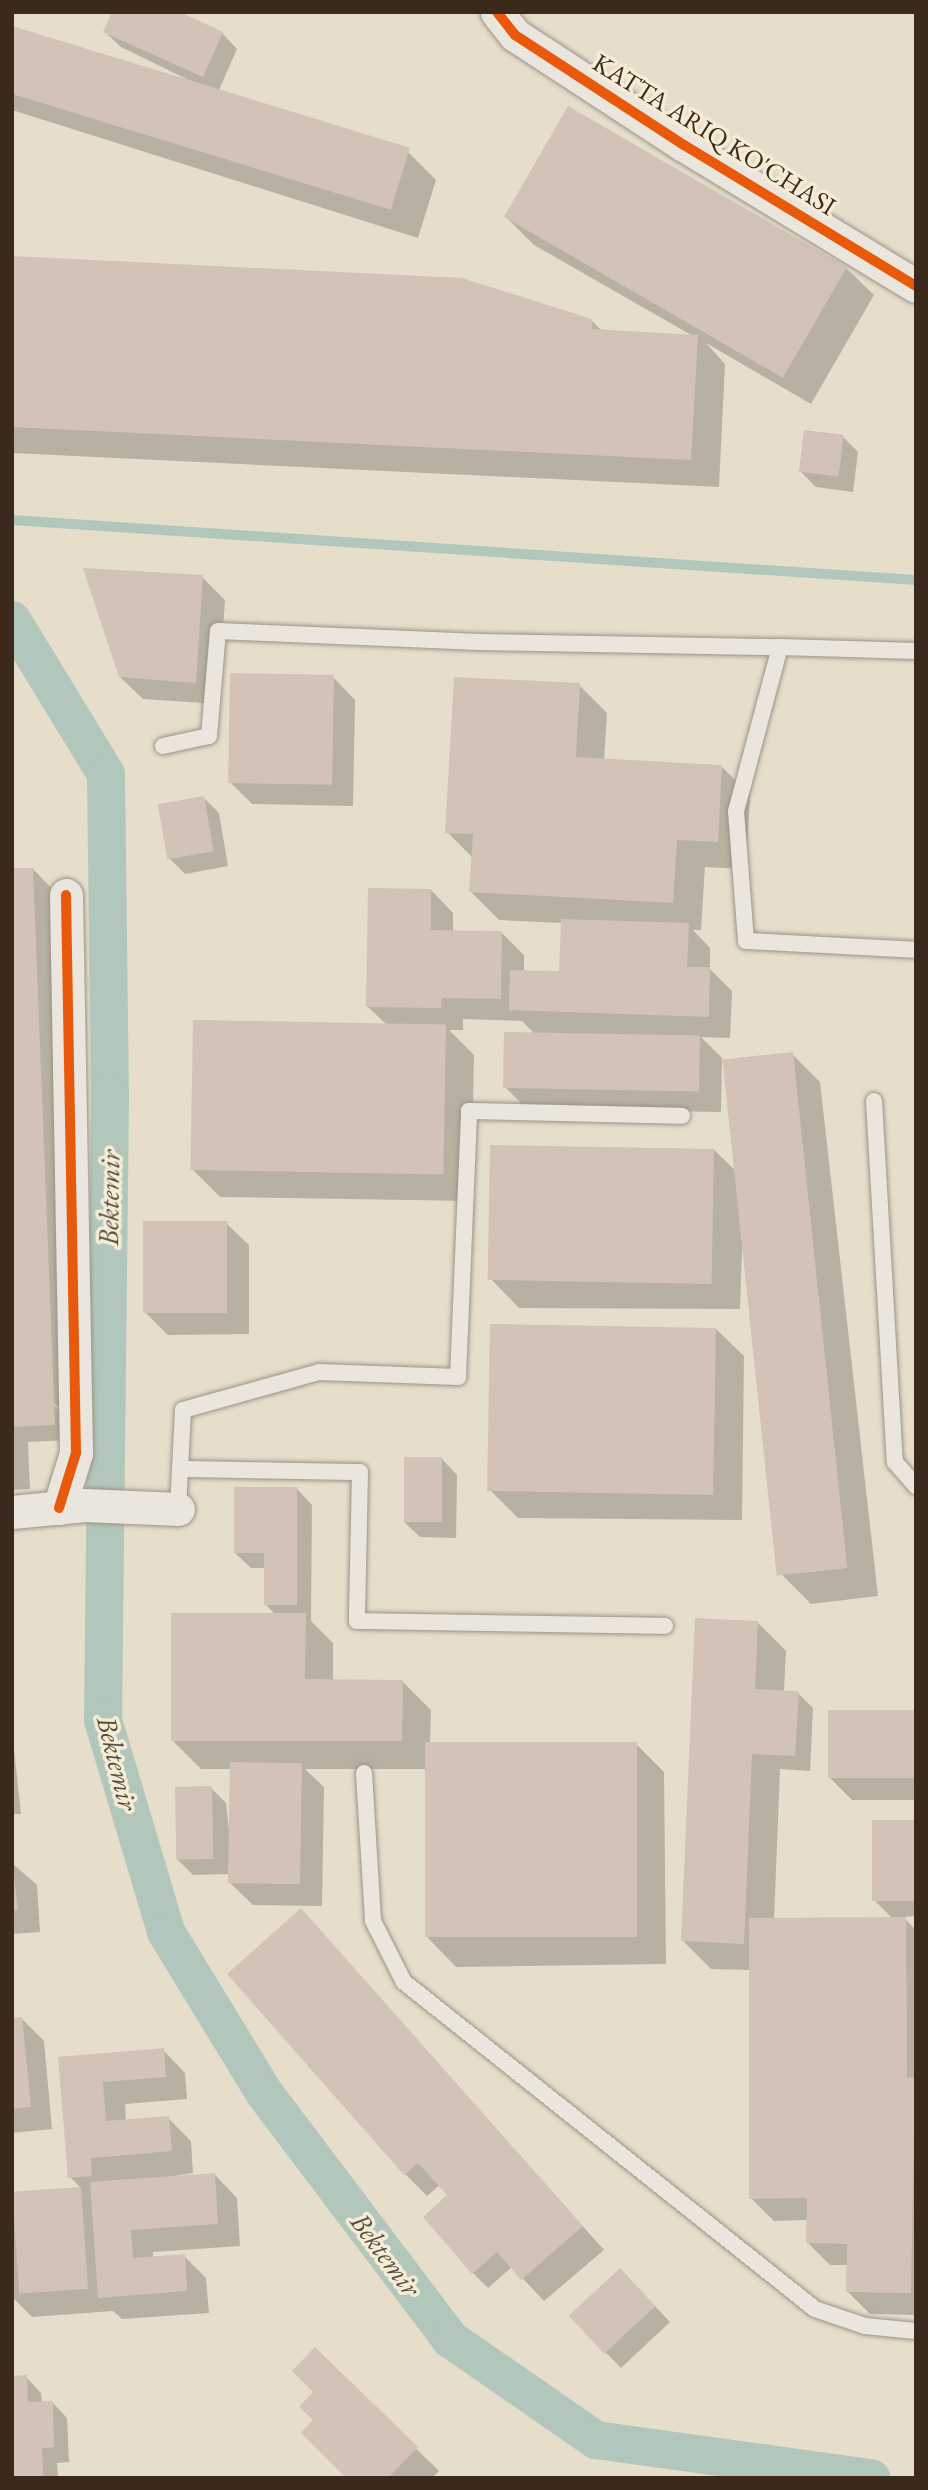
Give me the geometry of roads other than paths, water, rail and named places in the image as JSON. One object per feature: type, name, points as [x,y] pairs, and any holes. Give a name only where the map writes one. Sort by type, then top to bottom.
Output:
[{"type":"street","name":"KATTA ARIQ KO'CHASI","points":[[497,12],[515,35],[916,286]]},
{"type":"street","points":[[66,895],[76,1453],[72,1506]]},
{"type":"street","points":[[12,1512],[72,1506],[178,1509]]},
{"type":"lane","points":[[163,746],[209,736],[218,631],[480,642],[916,651]]},
{"type":"lane","points":[[780,647],[736,811],[746,941],[916,950]]},
{"type":"lane","points":[[874,1101],[895,1462],[916,1486]]},
{"type":"lane","points":[[178,1509],[183,1410],[319,1372],[458,1377],[470,1111],[682,1116]]},
{"type":"lane","points":[[180,1469],[360,1472],[357,1621],[665,1626]]},
{"type":"lane","points":[[364,1773],[373,1922],[404,1982],[815,2309],[865,2326],[916,2331]]},
{"type":"waterway","points":[[12,520],[916,580]]},
{"type":"waterway","name":"Bektemir","points":[[12,620],[106,774],[110,1095],[103,1720],[166,1932],[265,2094],[450,2339],[596,2440],[871,2478]]}]
